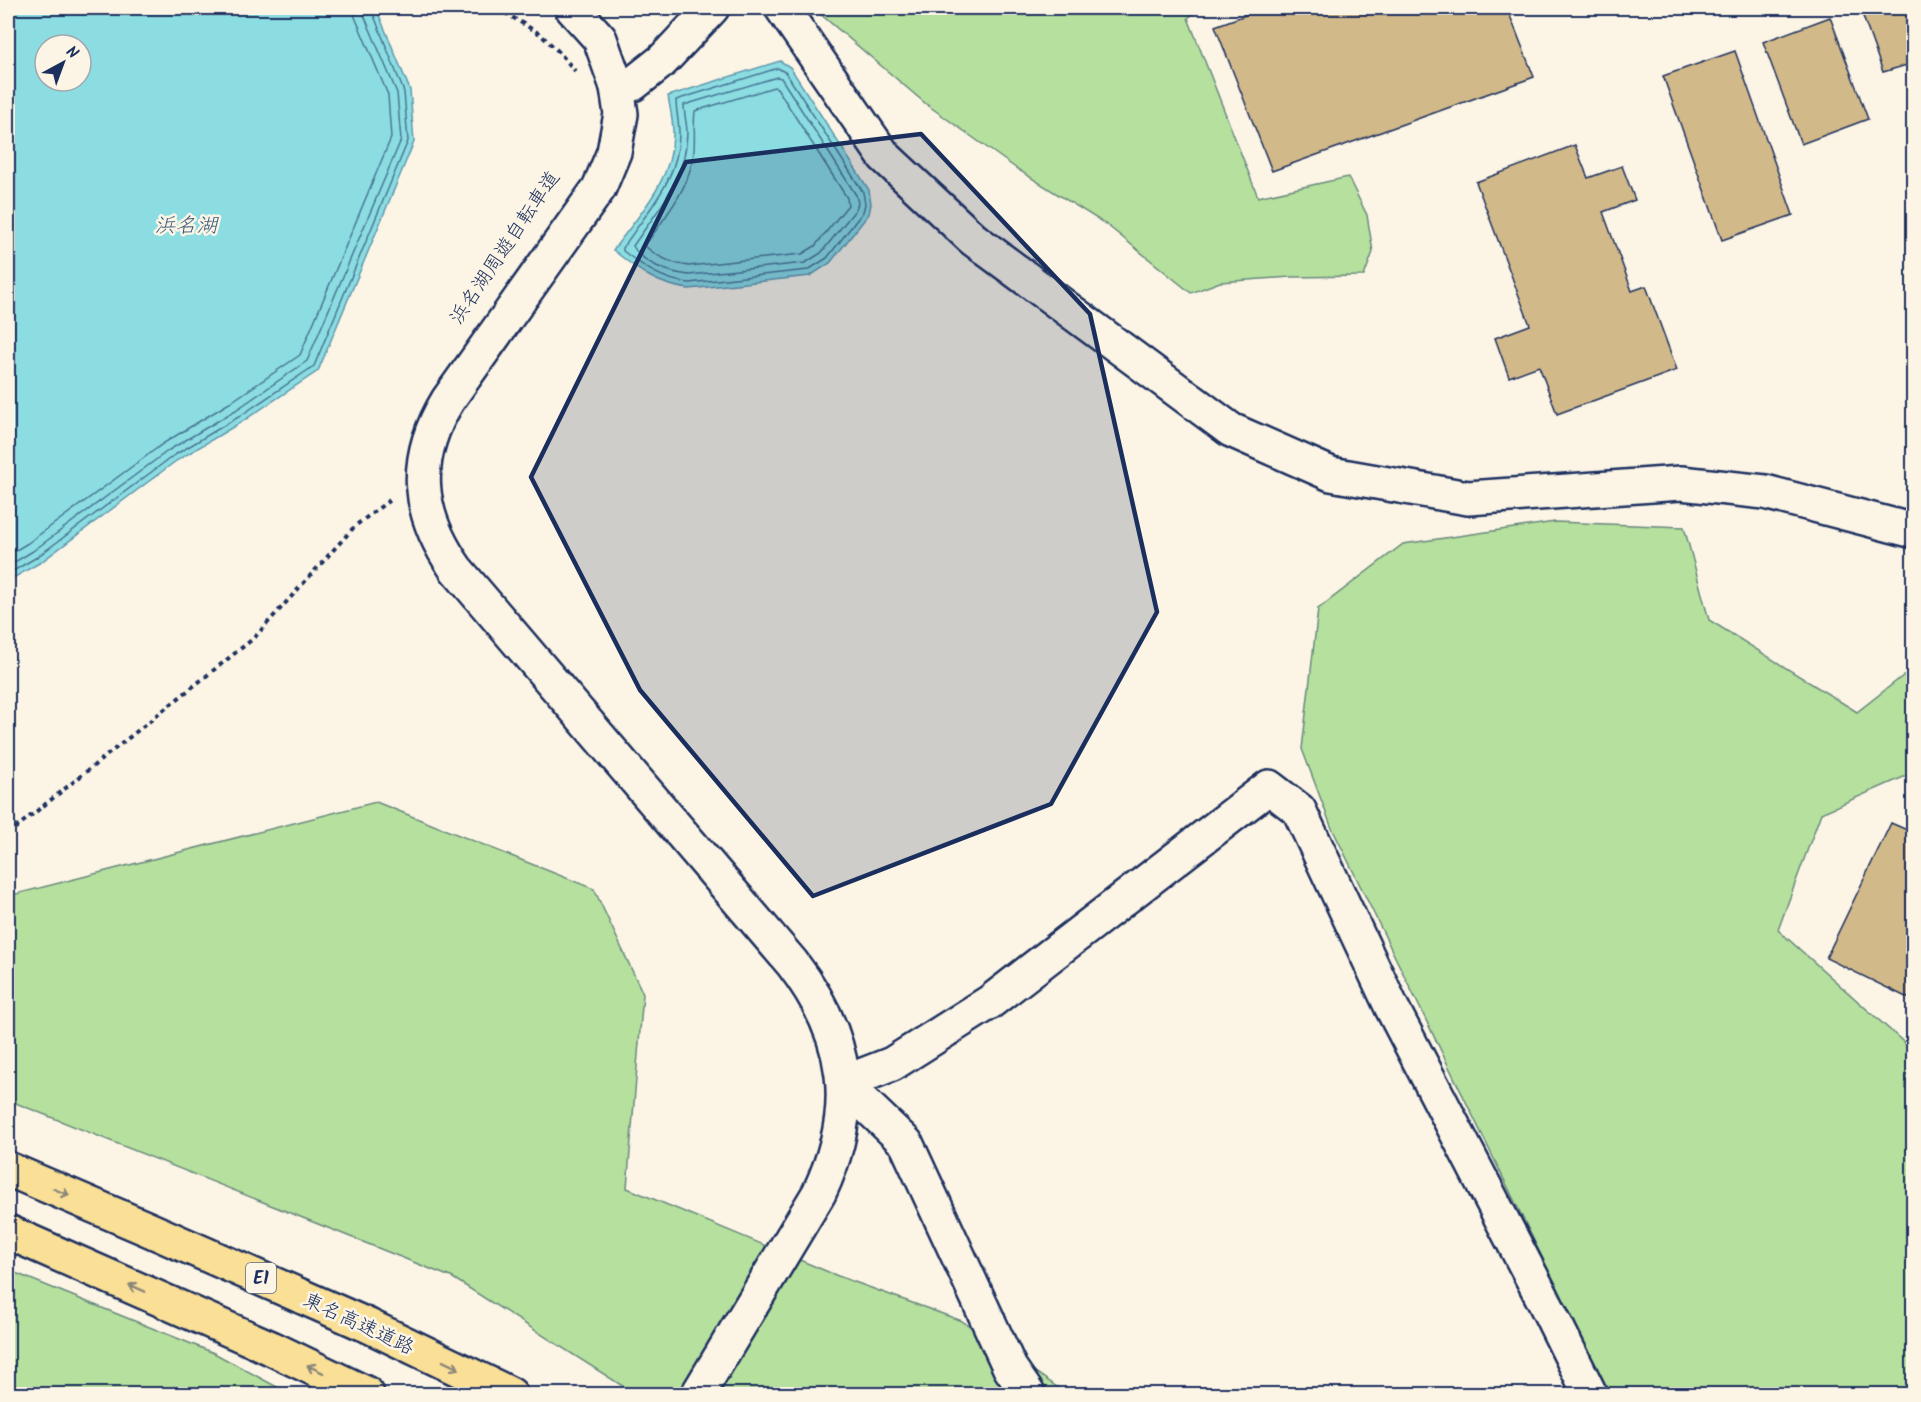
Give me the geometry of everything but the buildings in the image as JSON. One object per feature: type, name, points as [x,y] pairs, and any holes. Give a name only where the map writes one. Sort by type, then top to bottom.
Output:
[{"type":"highway","name":"東名高速道路","points":[[8,1169],[369,1326],[510,1395]]},
{"type":"highway","points":[[8,1232],[271,1348],[367,1395]]},
{"type":"street","points":[[572,8],[600,39],[617,87],[621,114],[614,152],[599,188],[436,419],[428,441],[423,474],[426,508],[432,530],[456,569],[809,985],[823,1009],[833,1034],[843,1083],[843,1115],[839,1143],[831,1168],[819,1193],[698,1395]]},
{"type":"street","points":[[617,87],[633,84],[662,61],[712,8]]},
{"type":"street","points":[[782,8],[884,156],[892,164],[973,239],[1231,430],[1331,474],[1467,498],[1682,483],[1765,492],[1914,531]]},
{"type":"street","points":[[843,1083],[892,1064],[990,1002],[1269,787],[1299,810],[1392,1008],[1536,1284],[1590,1395]]},
{"type":"street","points":[[843,1083],[906,1143],[1010,1368],[1028,1395]]},
{"type":"path","points":[[497,8],[540,34],[575,72]]},
{"type":"path","points":[[8,834],[254,638],[356,526],[423,474]]},
{"type":"highlighted area","points":[[921,134],[1090,314],[1157,612],[1051,804],[813,896],[640,690],[531,477],[686,162]]},
{"type":"green space","points":[[820,8],[1201,8],[1188,18],[1258,197],[1348,177],[1367,215],[1373,252],[1364,276],[1291,277],[1220,282],[1191,293],[1107,225],[1017,169],[926,104],[818,12]]},
{"type":"green space","points":[[1555,522],[1684,527],[1709,620],[1857,712],[1913,668],[1913,773],[1821,813],[1778,930],[1913,1048],[1913,1394],[1609,1394],[1331,826],[1302,749],[1318,609],[1403,544]]},
{"type":"green space","points":[[376,802],[594,889],[643,994],[627,1188],[838,1276],[962,1321],[1067,1394],[635,1394],[453,1278],[8,1100],[8,896]]},
{"type":"green space","points":[[8,1270],[214,1353],[290,1394],[8,1394]]},
{"type":"water","name":"浜名湖","points":[[8,8],[376,8],[410,90],[414,142],[318,371],[243,421],[176,461],[41,562],[8,581]]},
{"type":"water","points":[[780,61],[790,67],[869,190],[871,204],[869,214],[830,263],[810,276],[689,289],[657,280],[639,270],[613,250],[644,210],[668,165],[673,132],[668,96]]}]
